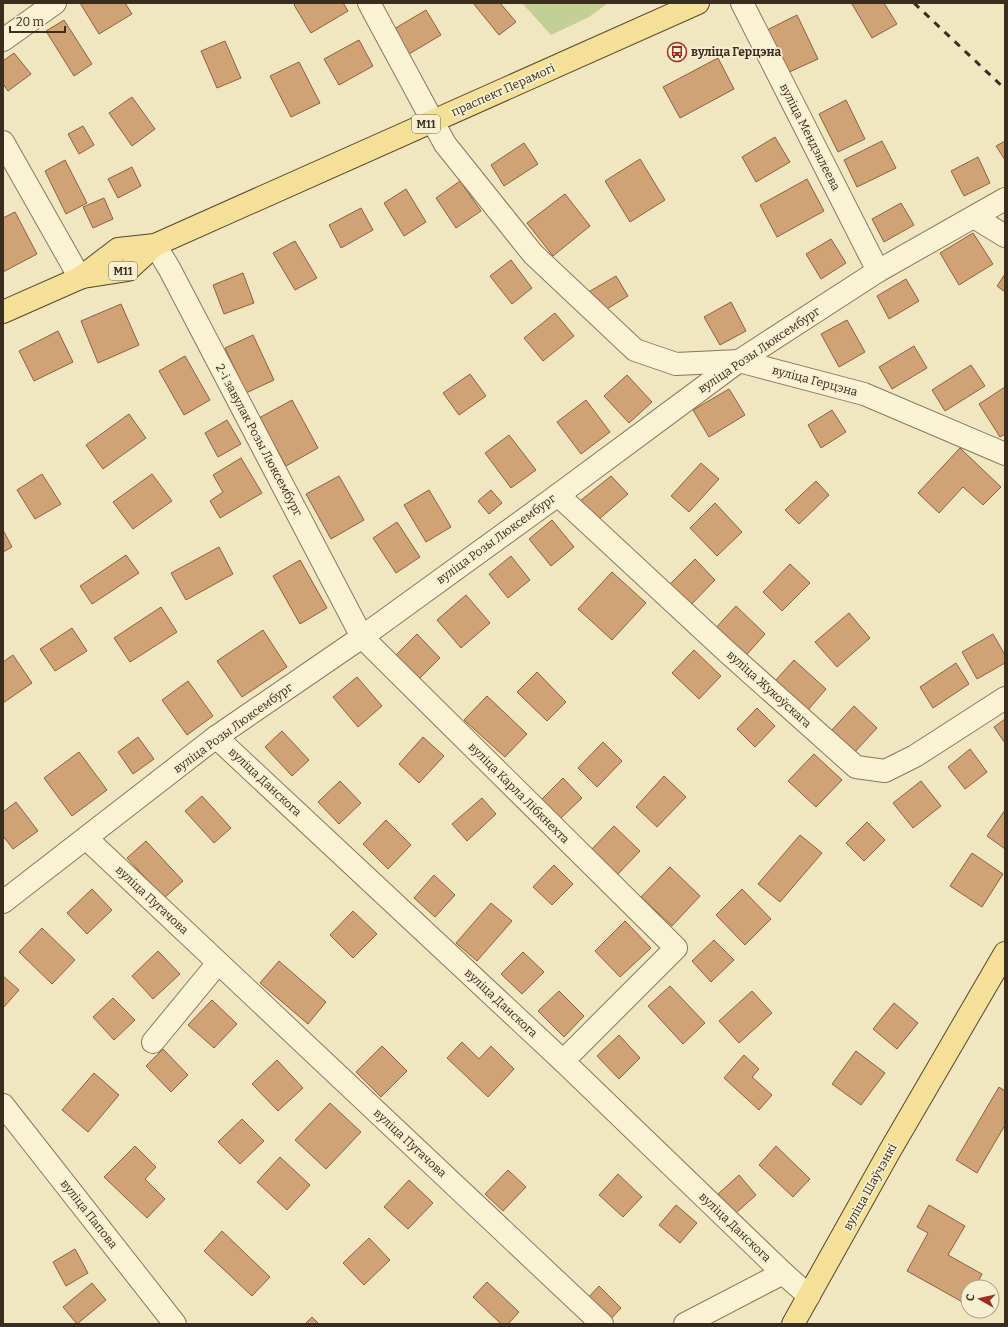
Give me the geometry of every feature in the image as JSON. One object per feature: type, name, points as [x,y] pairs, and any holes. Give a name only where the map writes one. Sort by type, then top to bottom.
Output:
[{"type":"main road","name":"праспект Перамогі","points":[[3,312],[80,278],[118,249],[155,244],[698,3]]},
{"type":"main road","name":"вуліца Шаўчэнкі","points":[[793,1324],[888,1154],[1005,953]]},
{"type":"street","points":[[3,40],[54,3]]},
{"type":"street","name":"вуліца Герцэна","points":[[369,3],[423,99],[445,144],[533,254],[635,350],[676,364],[739,360],[864,394],[1005,454]]},
{"type":"street","name":"вуліца Мендзялеева","points":[[742,3],[878,271]]},
{"type":"street","points":[[3,142],[80,278]]},
{"type":"street","name":"вуліца Розы Люксембург","points":[[3,902],[216,737],[362,637],[558,495],[739,360],[878,271],[1005,200]]},
{"type":"street","points":[[974,217],[1005,236]]},
{"type":"street","name":"2-і завулак Розы Люксембург","points":[[155,244],[169,268],[362,637]]},
{"type":"street","name":"вуліца Жукоўскага","points":[[558,495],[726,651],[856,767],[885,771],[915,756],[1005,698]]},
{"type":"street","name":"вуліца Карла Лібкнехта","points":[[362,637],[676,948],[563,1061]]},
{"type":"street","name":"вуліца Данскога","points":[[216,737],[563,1061],[783,1273]]},
{"type":"street","name":"вуліца Пугачова","points":[[86,838],[602,1324]]},
{"type":"street","points":[[153,1042],[218,963]]},
{"type":"street","name":"вуліца Папова","points":[[3,1105],[175,1324]]},
{"type":"street","points":[[685,1324],[783,1273],[809,1296]]},
{"type":"green space","points":[[522,3],[608,3],[589,17],[551,35]]},
{"type":"building","points":[[80,3],[125,3],[132,14],[99,34]]},
{"type":"building","points":[[296,3],[343,3],[348,11],[311,33],[294,5]]},
{"type":"building","points":[[473,3],[500,3],[516,22],[499,35]]},
{"type":"building","points":[[884,3],[897,24],[872,38],[852,4]]},
{"type":"building","points":[[426,10],[441,35],[409,54],[394,29]]},
{"type":"building","points":[[797,15],[818,59],[785,74],[765,31]]},
{"type":"building","points":[[64,20],[92,64],[74,76],[46,31]]},
{"type":"building","points":[[359,40],[373,66],[339,85],[324,59]]},
{"type":"building","points":[[225,41],[241,78],[217,88],[201,51]]},
{"type":"building","points":[[14,53],[31,74],[8,91],[3,84],[3,61]]},
{"type":"building","points":[[718,58],[734,89],[680,118],[663,87]]},
{"type":"building","points":[[299,62],[320,103],[291,117],[270,76]]},
{"type":"building","points":[[132,97],[155,129],[132,146],[109,113]]},
{"type":"building","points":[[846,100],[865,139],[838,152],[819,114]]},
{"type":"building","points":[[83,126],[94,145],[79,154],[68,134]]},
{"type":"building","points":[[775,137],[790,162],[756,182],[742,157]]},
{"type":"building","points":[[882,141],[896,168],[857,187],[844,160]]},
{"type":"building","points":[[1005,141],[1005,160],[996,146]]},
{"type":"building","points":[[524,143],[538,164],[504,186],[491,165]]},
{"type":"building","points":[[978,157],[990,183],[964,196],[951,171]]},
{"type":"building","points":[[640,159],[665,200],[630,222],[605,181]]},
{"type":"building","points":[[65,160],[87,203],[66,214],[45,171]]},
{"type":"building","points":[[132,167],[141,186],[118,198],[108,179]]},
{"type":"building","points":[[807,179],[824,211],[777,237],[760,205]]},
{"type":"building","points":[[460,181],[481,211],[456,228],[436,198]]},
{"type":"building","points":[[406,189],[426,222],[404,236],[384,203]]},
{"type":"building","points":[[565,194],[590,226],[553,256],[527,223]]},
{"type":"building","points":[[104,198],[113,219],[93,228],[83,207]]},
{"type":"building","points":[[901,203],[914,225],[884,242],[872,219]]},
{"type":"building","points":[[361,208],[373,230],[341,248],[329,225]]},
{"type":"building","points":[[15,212],[37,254],[3,272],[3,218]]},
{"type":"building","points":[[973,233],[993,264],[959,285],[940,253]]},
{"type":"building","points":[[831,239],[846,263],[821,279],[806,254]]},
{"type":"building","points":[[295,241],[317,278],[295,290],[273,253]]},
{"type":"building","points":[[511,260],[532,288],[512,304],[490,276]]},
{"type":"building","points":[[243,273],[254,303],[224,314],[213,285]]},
{"type":"building","points":[[1005,274],[1005,292],[997,286]]},
{"type":"building","points":[[616,276],[628,296],[597,315],[585,294]]},
{"type":"building","points":[[906,279],[919,301],[889,319],[877,296]]},
{"type":"building","points":[[731,302],[746,331],[720,345],[704,317]]},
{"type":"building","points":[[121,304],[139,345],[98,363],[81,321]]},
{"type":"building","points":[[555,313],[574,336],[543,361],[524,338]]},
{"type":"building","points":[[847,320],[865,352],[839,367],[821,334]]},
{"type":"building","points":[[58,331],[73,362],[34,381],[19,351]]},
{"type":"building","points":[[253,335],[274,380],[246,393],[225,348]]},
{"type":"building","points":[[914,346],[927,368],[892,389],[879,367]]},
{"type":"building","points":[[185,356],[210,400],[184,415],[159,371]]},
{"type":"building","points":[[971,365],[985,386],[945,411],[932,390]]},
{"type":"building","points":[[470,374],[486,396],[459,415],[443,393]]},
{"type":"building","points":[[627,375],[652,402],[629,423],[604,396]]},
{"type":"building","points":[[1005,387],[1005,434],[1000,437],[979,404]]},
{"type":"building","points":[[729,389],[745,415],[709,437],[693,410]]},
{"type":"building","points":[[292,400],[318,448],[286,466],[259,418]]},
{"type":"building","points":[[586,400],[610,432],[581,454],[557,422]]},
{"type":"building","points":[[832,410],[846,432],[821,448],[808,425]]},
{"type":"building","points":[[129,414],[146,438],[103,469],[86,445]]},
{"type":"building","points":[[227,420],[241,444],[218,457],[205,433]]},
{"type":"building","points":[[509,435],[536,470],[511,488],[485,453]]},
{"type":"building","points":[[960,448],[1001,487],[983,505],[963,487],[939,513],[918,493]]},
{"type":"building","points":[[241,458],[262,493],[220,518],[210,501],[223,492],[213,475]]},
{"type":"building","points":[[701,463],[719,479],[689,512],[671,496]]},
{"type":"building","points":[[42,474],[61,504],[35,519],[17,490]]},
{"type":"building","points":[[152,474],[172,501],[133,529],[113,502]]},
{"type":"building","points":[[339,476],[364,520],[331,539],[306,494]]},
{"type":"building","points":[[611,476],[628,494],[598,520],[580,501]]},
{"type":"building","points":[[816,481],[829,495],[799,524],[785,510]]},
{"type":"building","points":[[429,490],[451,527],[426,542],[404,505]]},
{"type":"building","points":[[491,490],[502,503],[489,514],[478,501]]},
{"type":"building","points":[[715,503],[742,532],[717,556],[690,528]]},
{"type":"building","points":[[552,520],[574,547],[551,566],[529,539]]},
{"type":"building","points":[[397,522],[420,557],[396,573],[373,538]]},
{"type":"building","points":[[3,530],[12,547],[3,552]]},
{"type":"building","points":[[219,547],[233,574],[186,600],[171,573]]},
{"type":"building","points":[[126,555],[139,573],[92,604],[80,586]]},
{"type":"building","points":[[511,556],[530,580],[508,598],[489,574]]},
{"type":"building","points":[[695,559],[715,580],[684,612],[663,591]]},
{"type":"building","points":[[300,560],[327,608],[300,624],[273,576]]},
{"type":"building","points":[[790,564],[810,583],[782,611],[763,592]]},
{"type":"building","points":[[612,572],[646,603],[612,640],[578,609]]},
{"type":"building","points":[[466,595],[490,623],[461,648],[437,620]]},
{"type":"building","points":[[736,606],[765,634],[741,661],[711,633]]},
{"type":"building","points":[[161,607],[177,632],[130,662],[114,638]]},
{"type":"building","points":[[849,613],[870,638],[837,667],[815,642]]},
{"type":"building","points":[[72,628],[87,651],[55,671],[40,649]]},
{"type":"building","points":[[263,630],[287,667],[242,697],[217,661]]},
{"type":"building","points":[[417,634],[440,658],[418,680],[395,656]]},
{"type":"building","points":[[993,634],[1005,655],[1005,663],[977,679],[962,652]]},
{"type":"building","points":[[694,650],[721,676],[699,699],[672,673]]},
{"type":"building","points":[[13,655],[32,683],[3,703],[3,662]]},
{"type":"building","points":[[794,660],[826,689],[808,710],[775,681]]},
{"type":"building","points":[[956,663],[969,684],[933,708],[920,687]]},
{"type":"building","points":[[537,672],[566,702],[547,721],[517,692]]},
{"type":"building","points":[[357,677],[382,706],[358,727],[333,697]]},
{"type":"building","points":[[188,681],[213,716],[187,735],[162,700]]},
{"type":"building","points":[[487,696],[527,734],[505,757],[464,720]]},
{"type":"building","points":[[854,706],[877,728],[853,754],[830,732]]},
{"type":"building","points":[[757,708],[775,726],[755,747],[737,729]]},
{"type":"building","points":[[1005,719],[1005,743],[994,727]]},
{"type":"building","points":[[282,731],[309,760],[292,776],[265,747]]},
{"type":"building","points":[[138,737],[154,759],[133,774],[118,752]]},
{"type":"building","points":[[423,737],[444,756],[419,783],[399,764]]},
{"type":"building","points":[[603,742],[622,761],[597,787],[578,768]]},
{"type":"building","points":[[970,749],[987,772],[965,789],[948,767]]},
{"type":"building","points":[[79,752],[107,790],[72,816],[44,778]]},
{"type":"building","points":[[814,754],[842,780],[816,807],[788,781]]},
{"type":"building","points":[[664,776],[686,797],[657,827],[636,807]]},
{"type":"building","points":[[563,778],[582,798],[561,818],[542,799]]},
{"type":"building","points":[[340,781],[361,803],[339,824],[318,802]]},
{"type":"building","points":[[921,781],[941,806],[913,828],[893,803]]},
{"type":"building","points":[[202,796],[231,828],[214,843],[185,811]]},
{"type":"building","points":[[482,798],[496,814],[467,841],[452,824]]},
{"type":"building","points":[[16,802],[38,831],[13,849],[3,836],[3,812]]},
{"type":"building","points":[[1005,810],[1005,849],[987,836]]},
{"type":"building","points":[[386,820],[411,845],[388,869],[363,844]]},
{"type":"building","points":[[867,822],[885,840],[864,861],[846,843]]},
{"type":"building","points":[[614,826],[640,851],[617,875],[591,850]]},
{"type":"building","points":[[800,835],[822,853],[780,902],[758,884]]},
{"type":"building","points":[[146,841],[183,881],[164,898],[127,858]]},
{"type":"building","points":[[972,853],[1003,874],[982,907],[950,886]]},
{"type":"building","points":[[554,865],[573,884],[552,905],[533,887]]},
{"type":"building","points":[[670,867],[700,896],[672,926],[641,897]]},
{"type":"building","points":[[434,875],[455,895],[435,917],[414,898]]},
{"type":"building","points":[[92,889],[112,910],[87,934],[67,913]]},
{"type":"building","points":[[742,889],[771,919],[745,945],[716,915]]},
{"type":"building","points":[[491,903],[512,921],[477,961],[456,943]]},
{"type":"building","points":[[353,911],[377,934],[353,958],[330,935]]},
{"type":"building","points":[[625,921],[651,948],[620,977],[595,951]]},
{"type":"building","points":[[42,928],[75,960],[52,984],[19,952]]},
{"type":"building","points":[[714,940],[734,960],[711,982],[692,961]]},
{"type":"building","points":[[158,951],[180,974],[153,999],[132,976]]},
{"type":"building","points":[[523,952],[544,972],[522,994],[501,974]]},
{"type":"building","points":[[279,961],[326,1002],[308,1024],[260,983]]},
{"type":"building","points":[[3,976],[19,990],[3,1008]]},
{"type":"building","points":[[670,986],[705,1023],[683,1044],[648,1006]]},
{"type":"building","points":[[559,991],[584,1016],[564,1037],[538,1011]]},
{"type":"building","points":[[752,991],[772,1013],[739,1043],[719,1021]]},
{"type":"building","points":[[113,998],[135,1020],[114,1040],[93,1017]]},
{"type":"building","points":[[212,1000],[237,1024],[214,1048],[188,1025]]},
{"type":"building","points":[[894,1003],[918,1023],[897,1049],[873,1029]]},
{"type":"building","points":[[619,1035],[640,1058],[619,1079],[597,1056]]},
{"type":"building","points":[[462,1042],[479,1059],[491,1046],[514,1069],[488,1097],[447,1058]]},
{"type":"building","points":[[382,1046],[407,1071],[381,1097],[356,1072]]},
{"type":"building","points":[[163,1049],[188,1075],[171,1092],[146,1066]]},
{"type":"building","points":[[856,1051],[885,1073],[861,1105],[832,1084]]},
{"type":"building","points":[[744,1055],[759,1069],[752,1077],[772,1095],[759,1110],[724,1078]]},
{"type":"building","points":[[277,1060],[303,1088],[278,1111],[252,1084]]},
{"type":"building","points":[[94,1073],[119,1095],[88,1132],[62,1110]]},
{"type":"building","points":[[999,1087],[1005,1091],[1005,1125],[977,1173],[956,1160]]},
{"type":"building","points":[[330,1103],[361,1132],[326,1169],[295,1140]]},
{"type":"building","points":[[242,1119],[264,1141],[240,1164],[218,1142]]},
{"type":"building","points":[[135,1146],[156,1167],[145,1179],[165,1199],[147,1218],[104,1177]]},
{"type":"building","points":[[776,1146],[810,1179],[793,1197],[759,1165]]},
{"type":"building","points":[[280,1157],[310,1185],[287,1210],[257,1182]]},
{"type":"building","points":[[508,1170],[526,1187],[503,1211],[485,1194]]},
{"type":"building","points":[[618,1174],[642,1197],[623,1217],[599,1195]]},
{"type":"building","points":[[739,1175],[756,1195],[736,1213],[718,1194]]},
{"type":"building","points":[[409,1180],[433,1203],[408,1229],[384,1207]]},
{"type":"building","points":[[676,1205],[697,1223],[680,1243],[659,1225]]},
{"type":"building","points":[[929,1205],[965,1226],[948,1255],[982,1274],[979,1279],[960,1279],[960,1301],[907,1271],[928,1233],[917,1227]]},
{"type":"building","points":[[222,1231],[270,1277],[252,1296],[204,1251]]},
{"type":"building","points":[[369,1238],[390,1260],[364,1285],[343,1263]]},
{"type":"building","points":[[75,1249],[88,1273],[66,1286],[53,1262]]},
{"type":"building","points":[[487,1282],[519,1312],[508,1324],[501,1324],[473,1297]]},
{"type":"building","points":[[92,1283],[106,1300],[77,1324],[63,1307]]},
{"type":"building","points":[[599,1286],[621,1308],[608,1322],[586,1300]]},
{"type":"building","points":[[312,1317],[319,1324],[305,1324]]},
{"type":"railway","points":[[914,3],[1005,89]]},
{"type":"place","name":"вуліца Герцэна","points":[[677,52]]}]
